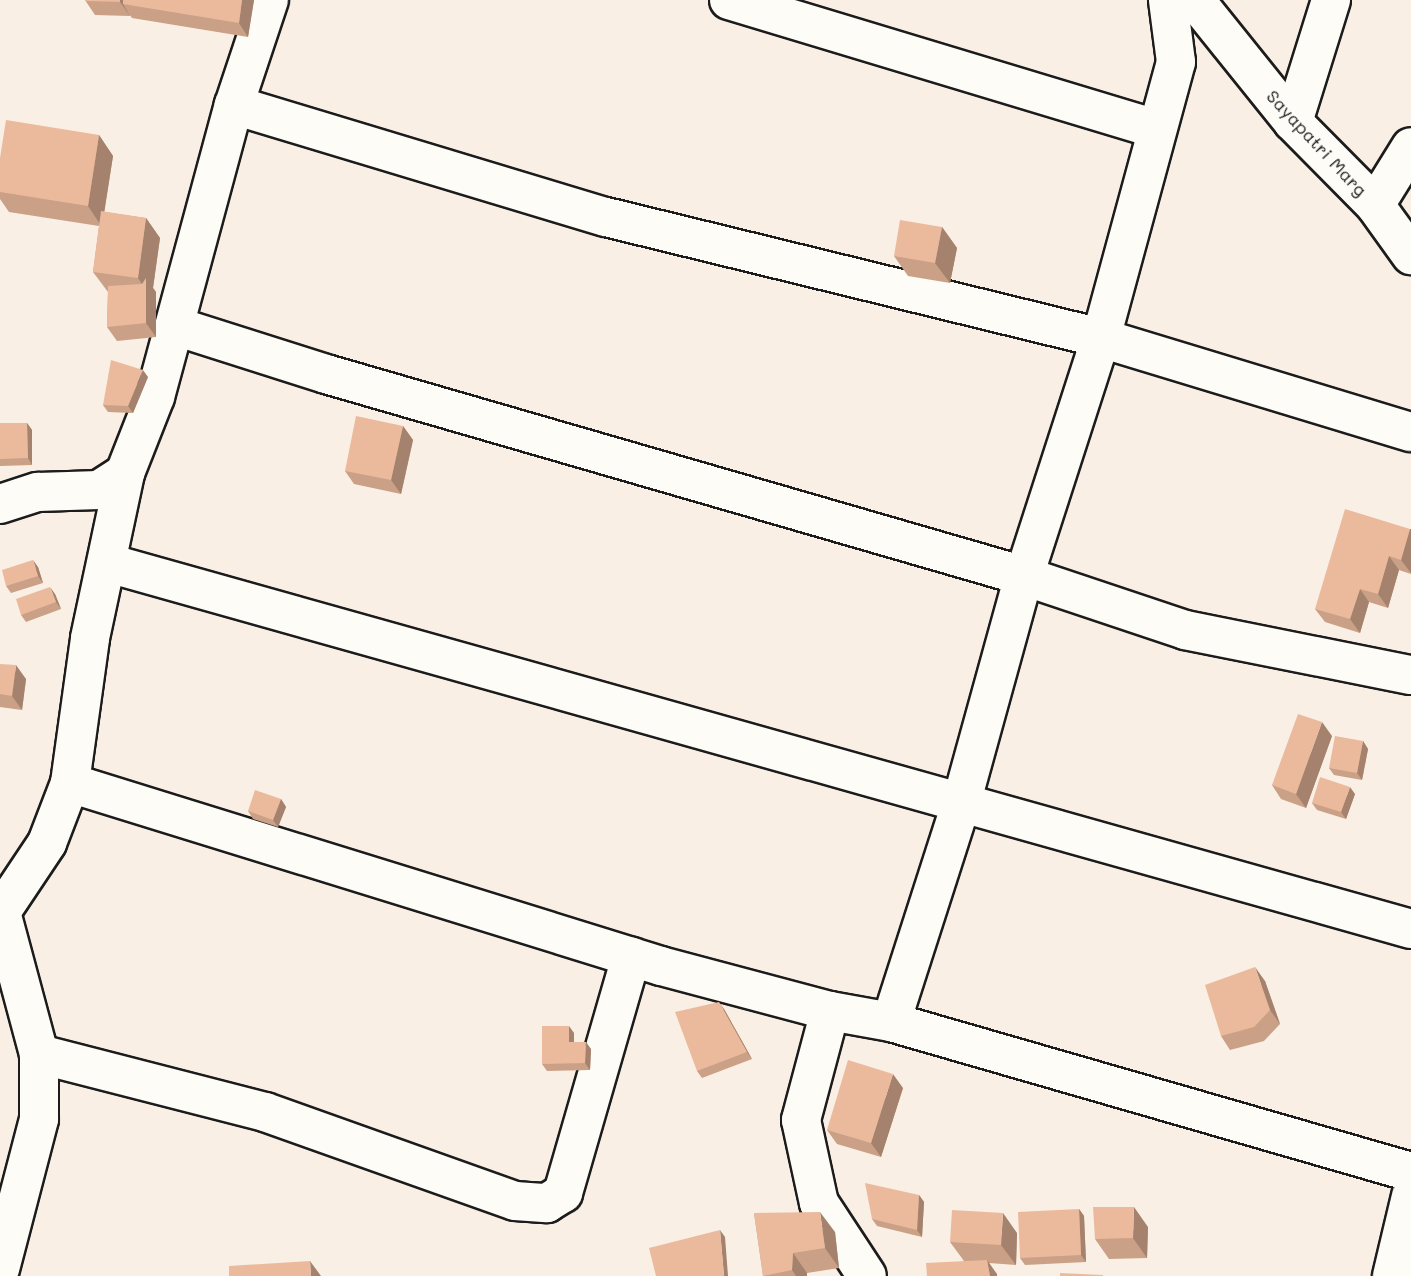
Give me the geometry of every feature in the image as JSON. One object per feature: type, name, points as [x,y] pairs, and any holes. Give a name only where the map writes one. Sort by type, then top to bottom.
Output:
[{"type":"street","points":[[0,1269],[39,1119],[39,1054],[0,911],[47,843],[70,783],[90,638],[125,473],[155,397],[234,105],[269,0]]},
{"type":"street","points":[[729,0],[1156,129]]},
{"type":"street","points":[[891,1022],[961,804],[1024,576],[1101,338],[1176,62],[1168,0]]},
{"type":"street","name":"Sayapatri Marg","points":[[1195,0],[1293,122],[1376,205],[1411,255]]},
{"type":"street","points":[[1293,122],[1331,0]]},
{"type":"street","points":[[234,105],[606,217],[1101,338],[1411,432]]},
{"type":"street","points":[[1376,205],[1411,147]]},
{"type":"street","points":[[175,326],[1024,576],[1185,630],[1409,667]]},
{"type":"street","points":[[0,504],[38,492],[99,490],[125,473]]},
{"type":"street","points":[[108,563],[1411,929]]},
{"type":"street","points":[[70,783],[631,957],[830,1011],[891,1022],[1411,1172]]},
{"type":"street","points":[[39,1054],[265,1112],[515,1201],[547,1203],[563,1193],[631,957]]},
{"type":"street","points":[[830,1011],[801,1120],[819,1203],[867,1276]]},
{"type":"street","points":[[1392,1276],[1411,1196]]},
{"type":"building","points":[[120,0],[120,2],[85,1]]},
{"type":"building","points":[[123,0],[242,0],[239,23],[123,4]]},
{"type":"building","points":[[6,120],[99,135],[88,206],[0,192],[0,158]]},
{"type":"building","points":[[101,211],[146,218],[138,278],[93,272]]},
{"type":"building","points":[[900,220],[942,227],[935,263],[894,256]]},
{"type":"building","points":[[146,278],[146,323],[107,327],[108,286],[142,284]]},
{"type":"building","points":[[111,360],[143,370],[128,406],[103,405]]},
{"type":"building","points":[[356,416],[403,426],[391,480],[345,471]]},
{"type":"building","points":[[0,423],[27,423],[28,458],[0,459]]},
{"type":"building","points":[[1345,509],[1410,529],[1401,560],[1389,556],[1378,594],[1360,589],[1350,619],[1315,609]]},
{"type":"building","points":[[33,560],[38,576],[6,586],[2,570]]},
{"type":"building","points":[[50,587],[56,602],[21,615],[16,599]]},
{"type":"building","points":[[0,664],[16,665],[12,696],[0,694]]},
{"type":"building","points":[[1298,714],[1322,722],[1296,794],[1272,785]]},
{"type":"building","points":[[1335,736],[1363,741],[1357,773],[1329,768]]},
{"type":"building","points":[[1320,777],[1350,787],[1341,812],[1312,803]]},
{"type":"building","points":[[255,790],[281,799],[273,820],[248,811]]},
{"type":"building","points":[[1255,967],[1270,1010],[1254,1027],[1221,1036],[1205,985]]},
{"type":"building","points":[[719,1002],[747,1052],[697,1071],[675,1012]]},
{"type":"building","points":[[542,1026],[569,1026],[569,1042],[586,1042],[585,1063],[542,1064]]},
{"type":"building","points":[[848,1060],[893,1074],[871,1143],[827,1130]]},
{"type":"building","points":[[865,1183],[919,1195],[917,1230],[872,1219]]},
{"type":"building","points":[[1093,1207],[1134,1207],[1133,1238],[1095,1239]]},
{"type":"building","points":[[1079,1209],[1081,1255],[1020,1258],[1018,1212]]},
{"type":"building","points":[[952,1210],[1003,1213],[1001,1245],[950,1242]]},
{"type":"building","points":[[820,1212],[825,1248],[793,1253],[792,1270],[763,1276],[754,1213]]},
{"type":"building","points":[[720,1230],[724,1276],[656,1276],[649,1248]]},
{"type":"building","points":[[987,1260],[990,1276],[927,1276],[926,1263]]},
{"type":"building","points":[[310,1261],[311,1276],[229,1276],[229,1266]]},
{"type":"building","points":[[1060,1273],[1103,1275],[1103,1276],[1060,1276]]}]
